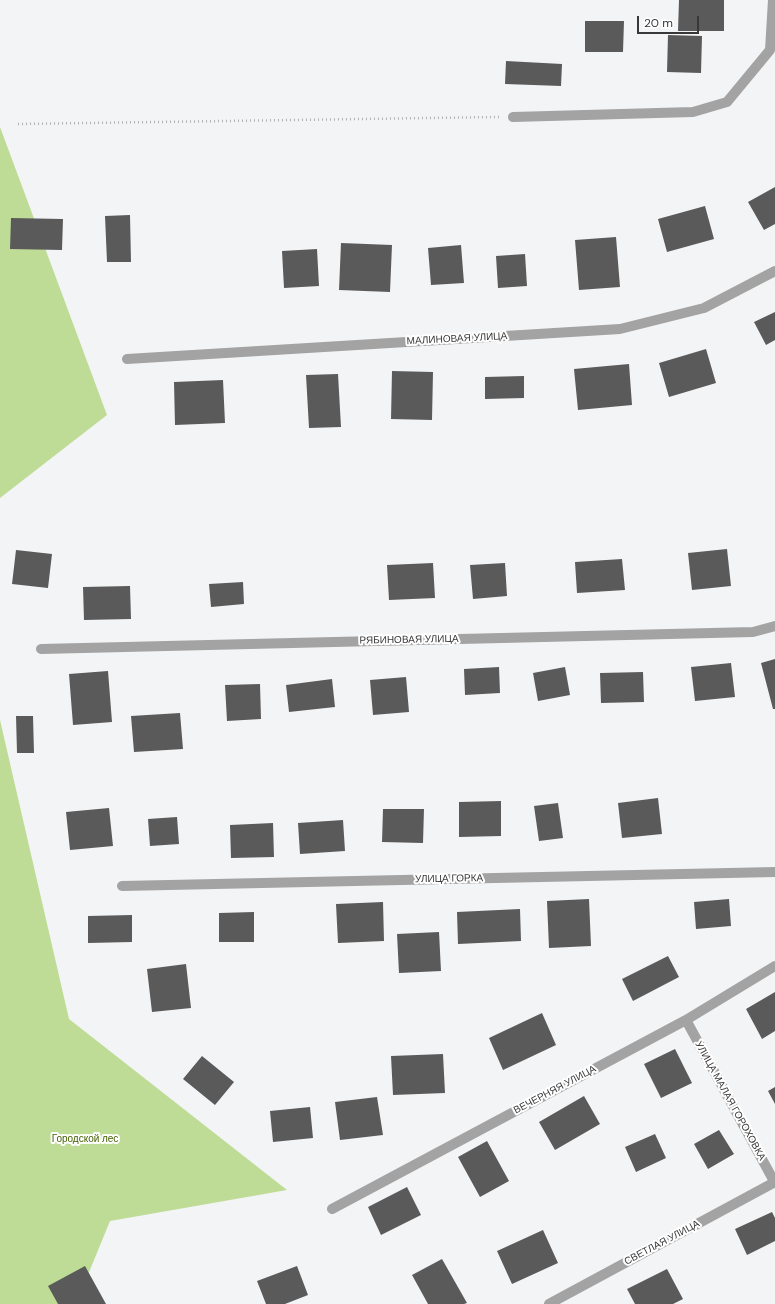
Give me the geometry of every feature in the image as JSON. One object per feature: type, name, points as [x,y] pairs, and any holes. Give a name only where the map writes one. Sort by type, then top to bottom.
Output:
[{"type":"street","points":[[513,116],[693,112],[727,102],[770,50],[773,0]]},
{"type":"street","name":"МАЛИНОВАЯ УЛИЦА","points":[[127,359],[620,329],[704,308],[775,271]]},
{"type":"street","name":"РЯБИНОВАЯ УЛИЦА","points":[[41,649],[753,632],[775,626]]},
{"type":"street","name":"УЛИЦА ГОРКА","points":[[122,886],[775,872]]},
{"type":"street","name":"ВЕЧЕРНЯЯ УЛИЦА","points":[[332,1209],[686,1020],[775,966]]},
{"type":"street","name":"УЛИЦА МАЛАЯ ГОРОХОВКА","points":[[686,1020],[775,1182]]},
{"type":"street","name":"СВЕТЛАЯ УЛИЦА","points":[[549,1304],[775,1182]]},
{"type":"path","points":[[18,124],[513,116]]},
{"type":"green space","points":[[0,127],[107,415],[0,498]]},
{"type":"green space","name":"Городской лес","points":[[0,720],[69,1019],[287,1190],[110,1221],[76,1304],[0,1304]]},
{"type":"building","points":[[679,0],[724,0],[724,31],[678,31]]},
{"type":"building","points":[[585,21],[624,21],[623,52],[585,52]]},
{"type":"building","points":[[668,35],[702,36],[701,73],[667,72]]},
{"type":"building","points":[[506,61],[562,64],[561,86],[505,84]]},
{"type":"building","points":[[775,187],[775,224],[764,230],[748,202]]},
{"type":"building","points":[[705,206],[714,239],[667,252],[658,219]]},
{"type":"building","points":[[130,215],[131,262],[107,262],[105,216]]},
{"type":"building","points":[[11,218],[63,219],[62,250],[10,249]]},
{"type":"building","points":[[616,237],[620,287],[579,290],[575,240]]},
{"type":"building","points":[[341,243],[392,245],[390,292],[339,290]]},
{"type":"building","points":[[461,245],[464,283],[431,285],[428,248]]},
{"type":"building","points":[[317,249],[319,286],[284,288],[282,251]]},
{"type":"building","points":[[525,254],[527,286],[498,288],[496,256]]},
{"type":"building","points":[[775,312],[775,340],[766,345],[754,322]]},
{"type":"building","points":[[706,349],[716,383],[669,397],[659,363]]},
{"type":"building","points":[[629,364],[632,405],[578,410],[574,369]]},
{"type":"building","points":[[392,371],[433,372],[432,420],[391,419]]},
{"type":"building","points":[[338,374],[341,427],[309,428],[306,375]]},
{"type":"building","points":[[524,376],[524,398],[485,399],[485,377]]},
{"type":"building","points":[[223,380],[225,423],[175,425],[174,382]]},
{"type":"building","points":[[727,549],[731,586],[692,590],[688,553]]},
{"type":"building","points":[[16,550],[52,554],[48,588],[12,584]]},
{"type":"building","points":[[622,559],[625,590],[577,593],[575,562]]},
{"type":"building","points":[[433,563],[435,598],[389,600],[387,565]]},
{"type":"building","points":[[505,563],[507,596],[473,599],[470,565]]},
{"type":"building","points":[[243,582],[244,604],[211,607],[209,584]]},
{"type":"building","points":[[130,586],[131,619],[84,620],[83,587]]},
{"type":"building","points":[[775,659],[775,709],[773,709],[761,663]]},
{"type":"building","points":[[731,663],[735,697],[695,701],[691,667]]},
{"type":"building","points":[[499,667],[500,693],[465,695],[464,669]]},
{"type":"building","points":[[565,667],[570,695],[538,701],[533,673]]},
{"type":"building","points":[[108,671],[112,722],[73,725],[69,674]]},
{"type":"building","points":[[643,672],[644,702],[601,703],[600,673]]},
{"type":"building","points":[[406,677],[409,712],[373,715],[370,680]]},
{"type":"building","points":[[332,679],[335,707],[289,712],[286,685]]},
{"type":"building","points":[[260,684],[261,719],[227,721],[225,685]]},
{"type":"building","points":[[180,713],[183,749],[134,752],[131,716]]},
{"type":"building","points":[[16,716],[33,716],[34,753],[17,753]]},
{"type":"building","points":[[658,798],[662,834],[622,838],[618,803]]},
{"type":"building","points":[[501,801],[501,836],[459,837],[459,802]]},
{"type":"building","points":[[558,803],[563,838],[539,841],[534,806]]},
{"type":"building","points":[[109,808],[113,846],[70,850],[66,812]]},
{"type":"building","points":[[383,809],[424,809],[423,843],[382,842]]},
{"type":"building","points":[[177,817],[179,844],[150,846],[148,819]]},
{"type":"building","points":[[343,820],[345,851],[300,854],[298,823]]},
{"type":"building","points":[[273,823],[274,857],[231,858],[230,825]]},
{"type":"building","points":[[589,899],[591,946],[549,948],[547,901]]},
{"type":"building","points":[[729,899],[731,926],[696,929],[694,902]]},
{"type":"building","points":[[383,902],[384,941],[338,943],[336,904]]},
{"type":"building","points":[[520,909],[521,941],[458,944],[457,912]]},
{"type":"building","points":[[254,912],[254,942],[219,942],[219,913]]},
{"type":"building","points":[[132,915],[132,942],[88,943],[88,916]]},
{"type":"building","points":[[439,932],[441,971],[399,973],[397,934]]},
{"type":"building","points":[[668,956],[679,977],[633,1001],[622,979]]},
{"type":"building","points":[[186,964],[191,1008],[152,1012],[147,969]]},
{"type":"building","points":[[775,992],[775,1031],[762,1039],[746,1009]]},
{"type":"building","points":[[542,1013],[556,1045],[503,1070],[489,1038]]},
{"type":"building","points":[[675,1049],[692,1083],[661,1098],[644,1064]]},
{"type":"building","points":[[443,1054],[445,1093],[393,1095],[391,1056]]},
{"type":"building","points":[[202,1056],[234,1082],[215,1105],[183,1079]]},
{"type":"building","points":[[775,1087],[775,1104],[768,1091]]},
{"type":"building","points":[[584,1096],[600,1124],[555,1150],[539,1122]]},
{"type":"building","points":[[377,1097],[383,1135],[340,1140],[335,1102]]},
{"type":"building","points":[[310,1107],[313,1138],[273,1142],[270,1111]]},
{"type":"building","points":[[719,1130],[734,1154],[708,1169],[694,1144]]},
{"type":"building","points":[[655,1134],[666,1158],[636,1172],[625,1147]]},
{"type":"building","points":[[487,1141],[509,1181],[480,1197],[458,1157]]},
{"type":"building","points":[[407,1187],[421,1215],[381,1235],[368,1207]]},
{"type":"building","points":[[772,1212],[775,1218],[775,1241],[747,1255],[735,1229]]},
{"type":"building","points":[[543,1230],[558,1263],[512,1284],[497,1251]]},
{"type":"building","points":[[442,1259],[467,1303],[428,1304],[412,1275]]},
{"type":"building","points":[[85,1266],[106,1304],[58,1304],[48,1286]]},
{"type":"building","points":[[297,1266],[308,1295],[285,1304],[266,1304],[257,1281]]},
{"type":"building","points":[[667,1269],[683,1299],[673,1304],[635,1304],[627,1289]]}]
